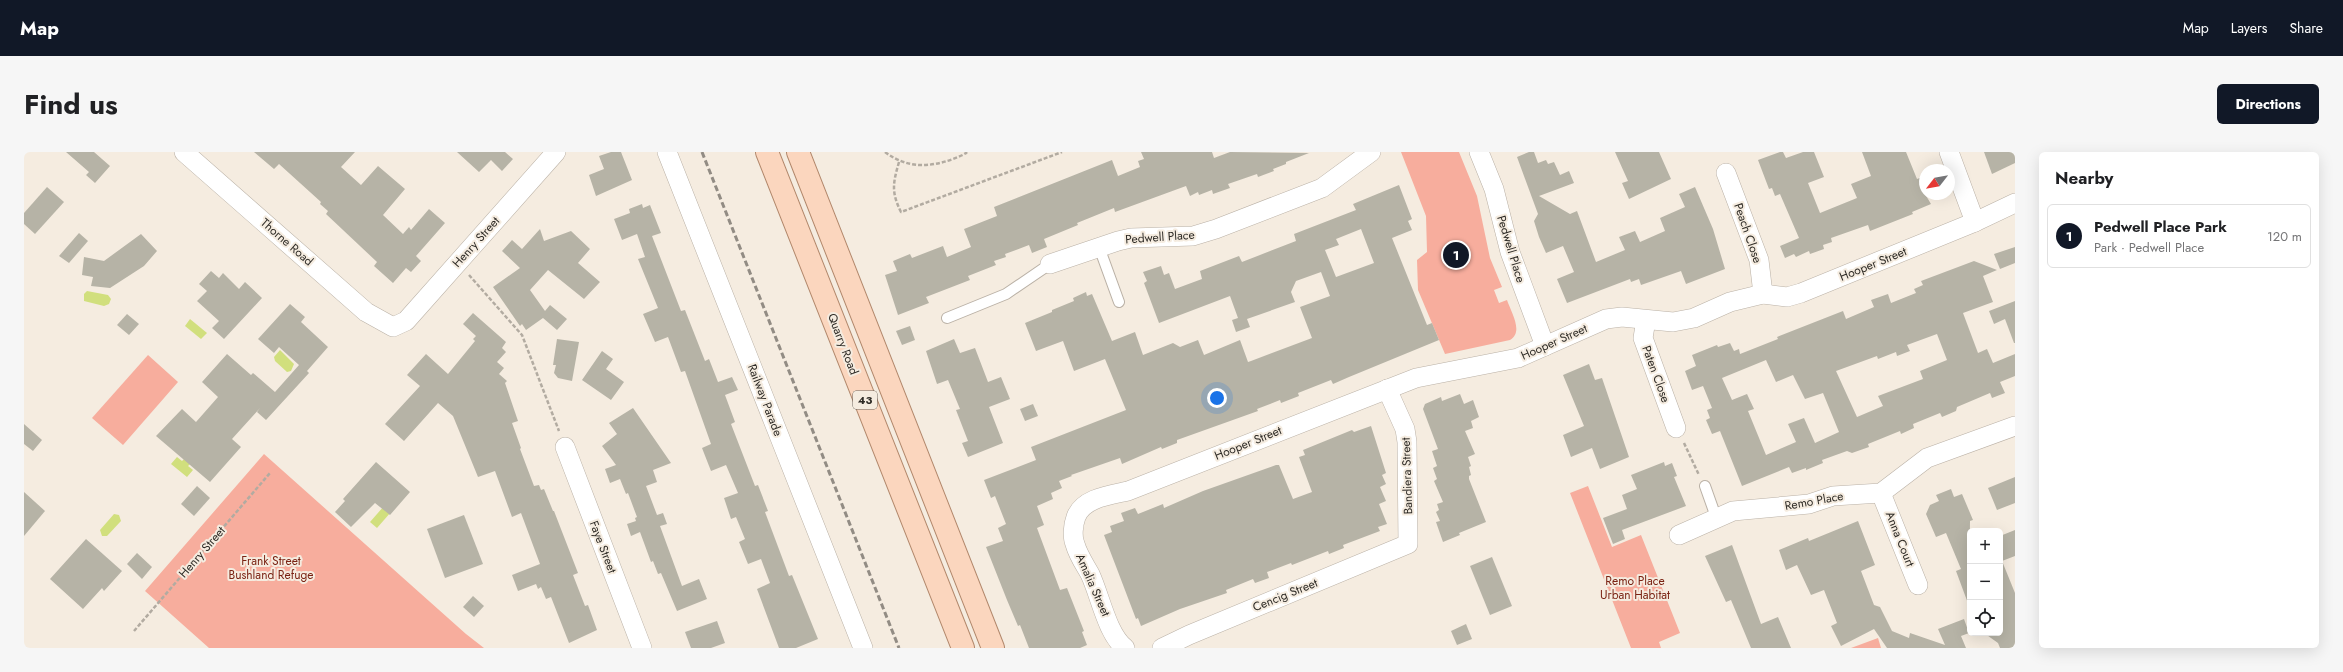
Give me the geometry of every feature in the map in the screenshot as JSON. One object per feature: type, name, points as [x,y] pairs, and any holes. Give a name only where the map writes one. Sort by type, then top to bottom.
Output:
[{"type":"main road","name":"Quarry Road","points":[[767,152],[963,648]]},
{"type":"main road","name":"43","points":[[798,152],[993,648]]},
{"type":"street","name":"Thorne Road","points":[[184,152],[366,312],[393,327]]},
{"type":"street","name":"Henry Street","points":[[393,327],[406,321],[556,152]]},
{"type":"street","name":"Railway Parade","points":[[667,152],[863,648]]},
{"type":"street","name":"Pedwell Place","points":[[1050,264],[1099,247],[1131,238],[1193,236],[1216,229],[1322,188],[1371,152]]},
{"type":"street","name":"Pedwell Place","points":[[1479,152],[1494,189],[1510,252],[1545,346]]},
{"type":"street","points":[[1949,152],[1975,222]]},
{"type":"street","name":"Peach Close","points":[[1726,172],[1755,246],[1759,260],[1763,294]]},
{"type":"street","name":"Hooper Street","points":[[1076,517],[1083,506],[1096,499],[1128,491],[1387,388],[1416,378],[1518,358],[1606,319],[1622,317],[1673,322],[1694,318],[1730,302],[1763,294],[1787,297],[1801,293],[1975,222],[2015,203]]},
{"type":"street","name":"Paten Close","points":[[1646,320],[1643,338],[1676,428]]},
{"type":"street","name":"Bandiera Street","points":[[1387,388],[1405,428],[1407,442],[1408,544]]},
{"type":"street","points":[[1881,493],[1926,458],[2015,426]]},
{"type":"street","name":"Faye Street","points":[[565,446],[642,648]]},
{"type":"street","name":"Remo Place","points":[[1679,535],[1716,517],[1733,511],[1809,504],[1833,496],[1881,493]]},
{"type":"street","name":"Anna Court","points":[[1881,493],[1918,585]]},
{"type":"street","name":"Amalia Street","points":[[1076,517],[1073,531],[1075,544],[1090,575],[1114,635],[1125,648]]},
{"type":"street","name":"Cencig Street","points":[[1162,648],[1189,635],[1408,544]]},
{"type":"lane","points":[[1099,247],[1119,302]]},
{"type":"lane","name":"Pedwell Place","points":[[947,318],[1006,294],[1050,264]]},
{"type":"lane","points":[[1705,486],[1716,517]]},
{"type":"path","points":[[885,152],[900,162],[920,167],[944,162],[967,152]]},
{"type":"path","points":[[900,162],[894,178],[893,196],[901,212],[1062,152]]},
{"type":"path","points":[[458,262],[522,335],[565,446]]},
{"type":"path","points":[[1676,428],[1705,486]]},
{"type":"path","name":"Henry Street","points":[[134,631],[270,473]]},
{"type":"green space","points":[[1401,152],[1459,152],[1477,196],[1490,258],[1502,287],[1494,290],[1499,303],[1507,300],[1515,322],[1516,332],[1510,340],[1445,354],[1418,290],[1417,260],[1427,252],[1426,216]]},
{"type":"green space","points":[[148,355],[178,382],[123,445],[92,418]]},
{"type":"green space","name":"Frank Street Bushland Refuge","points":[[264,454],[466,634],[484,648],[209,648],[145,591]]},
{"type":"green space","name":"Remo Place Urban Habitat","points":[[1588,486],[1612,547],[1641,535],[1680,633],[1659,642],[1661,648],[1631,648],[1570,493]]},
{"type":"green space","points":[[1878,638],[1881,648],[1851,648]]},
{"type":"shaded area","points":[[87,291],[108,295],[111,299],[109,304],[104,306],[84,301],[84,294]]},
{"type":"shaded area","points":[[190,319],[207,333],[201,339],[185,326]]},
{"type":"shaded area","points":[[280,350],[294,364],[291,371],[287,372],[275,361],[274,357]]},
{"type":"shaded area","points":[[177,457],[182,461],[185,458],[191,463],[188,466],[193,470],[187,477],[171,464]]},
{"type":"shaded area","points":[[384,506],[391,512],[377,528],[370,522]]},
{"type":"shaded area","points":[[114,514],[119,515],[121,521],[107,536],[102,536],[100,530]]},
{"type":"building","points":[[66,152],[94,152],[110,166],[95,183],[86,175],[89,172]]},
{"type":"building","points":[[254,152],[355,152],[341,167],[361,185],[378,166],[405,189],[383,215],[403,234],[409,227],[411,230],[429,209],[445,223],[416,256],[421,261],[411,272],[406,268],[393,283],[374,266],[377,262],[326,214],[328,211],[320,204],[321,202],[279,164],[274,169]]},
{"type":"building","points":[[457,152],[505,152],[513,159],[502,171],[491,160],[479,172]]},
{"type":"building","points":[[611,152],[621,152],[632,180],[596,196],[589,175],[604,169],[599,156]]},
{"type":"building","points":[[1141,152],[1212,152],[1214,158],[1230,152],[1309,153],[1286,162],[1286,164],[1273,169],[1274,171],[1258,177],[1257,174],[1228,184],[1230,188],[1213,194],[1212,190],[1199,195],[1198,192],[1190,196],[1186,186],[1115,212],[1114,208],[1077,223],[1078,225],[1044,239],[1047,247],[1032,253],[1029,245],[1005,254],[1006,257],[994,261],[996,265],[968,276],[970,280],[926,297],[929,303],[898,315],[885,275],[897,271],[893,261],[910,254],[912,258],[943,246],[947,257],[971,247],[964,229],[997,216],[994,207],[1112,160],[1118,176],[1140,167],[1138,161],[1144,159]]},
{"type":"building","points":[[1529,152],[1534,152],[1538,163],[1546,160],[1548,164],[1554,162],[1560,175],[1569,171],[1574,183],[1539,196],[1570,214],[1577,211],[1596,262],[1625,250],[1619,237],[1635,231],[1640,242],[1665,231],[1660,218],[1685,207],[1679,194],[1695,187],[1713,229],[1725,269],[1686,284],[1681,271],[1641,285],[1639,279],[1631,282],[1630,279],[1567,303],[1557,279],[1574,272],[1563,246],[1546,253],[1539,237],[1534,221],[1538,214],[1517,157]]},
{"type":"building","points":[[1615,152],[1659,152],[1671,179],[1629,199],[1622,183],[1628,181]]},
{"type":"building","points":[[1780,152],[1783,152],[1786,158],[1803,152],[1814,152],[1824,177],[1808,183],[1820,213],[1857,198],[1851,184],[1871,176],[1862,152],[1906,152],[1917,179],[1919,178],[1919,200],[1929,200],[1931,204],[1912,212],[1913,214],[1870,231],[1868,225],[1831,238],[1832,242],[1823,245],[1824,249],[1810,254],[1809,251],[1796,257],[1794,254],[1785,258],[1780,246],[1799,238],[1780,194],[1775,196],[1772,188],[1769,189],[1758,160]]},
{"type":"building","points":[[1984,152],[2015,152],[2015,163],[1992,174]]},
{"type":"building","points":[[1399,185],[1412,219],[1408,221],[1412,230],[1392,238],[1427,325],[1432,323],[1439,340],[1333,384],[1331,380],[1298,393],[1299,396],[1281,403],[1280,400],[1257,409],[1258,411],[1177,440],[1177,443],[1162,449],[1161,447],[1122,464],[1120,458],[1071,475],[1072,476],[1059,481],[1062,488],[1051,493],[1053,499],[1037,506],[1044,525],[1037,528],[1060,590],[1067,588],[1084,631],[1082,632],[1087,645],[1080,648],[1029,648],[1020,625],[1018,626],[986,547],[1003,541],[998,528],[1006,524],[995,496],[991,498],[984,480],[1036,460],[1031,447],[1126,410],[1105,359],[1074,371],[1063,341],[1036,351],[1025,323],[1074,301],[1073,298],[1086,292],[1087,296],[1092,294],[1112,341],[1135,332],[1143,355],[1173,343],[1180,347],[1198,340],[1204,355],[1240,340],[1248,362],[1251,361],[1312,338],[1300,307],[1330,296],[1321,272],[1296,281],[1291,292],[1295,302],[1247,319],[1250,327],[1236,332],[1232,320],[1238,318],[1230,296],[1159,323],[1144,283],[1147,281],[1143,272],[1161,266],[1164,275],[1169,273],[1175,289],[1202,279],[1200,271],[1239,256],[1242,262],[1296,241],[1294,234],[1356,210],[1353,204]],"holes":[[[1361,229],[1374,263],[1336,277],[1325,250],[1339,245],[1336,239]]]},
{"type":"building","points":[[47,187],[64,202],[35,234],[24,224],[24,213]]},
{"type":"building","points":[[642,204],[643,208],[650,205],[661,233],[652,236],[681,311],[685,310],[705,361],[709,359],[718,382],[732,377],[738,390],[725,395],[735,422],[731,424],[755,486],[758,485],[768,511],[765,512],[789,576],[792,575],[818,639],[796,648],[779,648],[757,589],[770,583],[761,559],[748,564],[739,542],[745,539],[736,517],[731,519],[724,498],[738,493],[726,465],[711,471],[702,448],[711,444],[685,371],[681,372],[668,337],[655,342],[643,314],[658,308],[638,259],[645,257],[637,234],[622,240],[614,219],[630,213],[629,209]]},
{"type":"building","points":[[540,229],[544,241],[571,231],[590,249],[578,263],[600,282],[584,299],[548,270],[530,290],[545,311],[550,305],[567,319],[557,330],[543,318],[526,330],[522,324],[520,326],[493,287],[520,268],[502,251],[512,240],[522,249]]},
{"type":"building","points":[[79,233],[88,241],[69,263],[59,256]]},
{"type":"building","points":[[141,234],[157,251],[144,266],[110,288],[91,286],[93,277],[82,275],[84,257],[104,261]]},
{"type":"building","points":[[2015,247],[2015,263],[2000,269],[1994,254]]},
{"type":"building","points":[[1974,261],[1997,270],[1983,276],[1993,302],[1963,313],[1978,353],[1987,349],[1993,363],[2015,354],[2015,376],[2000,382],[2005,393],[1992,398],[1990,393],[1957,407],[1956,411],[1942,417],[1940,413],[1913,424],[1914,428],[1901,434],[1900,431],[1868,444],[1869,447],[1852,453],[1847,451],[1822,460],[1823,463],[1806,470],[1806,468],[1792,473],[1789,467],[1742,486],[1720,431],[1712,434],[1706,420],[1710,418],[1707,410],[1712,408],[1703,386],[1692,390],[1685,371],[1696,366],[1692,355],[1717,345],[1718,347],[1730,343],[1734,351],[1739,349],[1740,354],[1778,339],[1777,337],[1843,311],[1846,319],[1874,307],[1871,300],[1888,294],[1891,303],[1916,293],[1914,289],[1923,285],[1921,281]],"holes":[[[1937,334],[1947,360],[1920,371],[1923,379],[1878,396],[1883,406],[1857,417],[1836,371],[1877,356],[1878,359],[1896,352],[1897,356],[1910,351],[1907,345]],[[1766,360],[1776,382],[1793,375],[1805,399],[1823,393],[1839,432],[1815,443],[1804,418],[1788,424],[1796,442],[1766,455],[1748,411],[1754,409],[1747,394],[1732,400],[1722,378]]]},
{"type":"building","points":[[211,271],[219,278],[223,273],[239,289],[245,282],[262,298],[224,339],[212,328],[219,321],[197,301],[207,291],[199,284]]},
{"type":"building","points":[[2015,301],[2014,343],[2005,319],[1994,324],[1989,311]]},
{"type":"building","points":[[290,304],[305,317],[301,322],[328,347],[307,371],[309,373],[266,420],[257,412],[260,408],[232,439],[241,447],[210,482],[156,436],[182,409],[196,422],[218,397],[202,382],[227,354],[251,375],[253,373],[275,392],[299,365],[279,347],[274,353],[258,339]]},
{"type":"building","points":[[473,313],[506,342],[502,348],[506,352],[497,362],[504,368],[499,374],[507,381],[505,383],[518,421],[512,423],[521,448],[520,449],[534,486],[539,485],[541,490],[544,489],[554,511],[578,573],[573,575],[585,606],[588,605],[597,630],[569,643],[551,597],[546,599],[541,587],[538,589],[536,584],[518,591],[512,575],[540,564],[521,513],[512,517],[495,471],[478,477],[453,416],[438,403],[404,441],[385,424],[420,386],[407,375],[426,354],[448,374],[475,341],[473,339],[476,336],[463,324]]},
{"type":"building","points":[[127,314],[139,324],[129,335],[117,325]]},
{"type":"building","points":[[910,326],[915,340],[902,345],[896,331]]},
{"type":"building","points":[[557,339],[579,342],[572,381],[558,378],[554,373],[556,365],[553,365]]},
{"type":"building","points":[[954,339],[960,353],[975,348],[988,382],[1001,377],[1010,399],[989,407],[1003,443],[968,457],[962,443],[968,441],[956,410],[960,409],[948,380],[937,384],[926,351]]},
{"type":"building","points":[[602,351],[613,359],[606,369],[624,382],[611,400],[582,380]]},
{"type":"building","points":[[1589,364],[1595,380],[1602,378],[1629,457],[1600,469],[1592,448],[1571,457],[1563,435],[1584,426],[1563,375]]},
{"type":"building","points":[[1460,394],[1464,404],[1473,400],[1479,417],[1471,421],[1473,428],[1465,431],[1475,454],[1468,457],[1471,466],[1469,467],[1471,475],[1469,476],[1469,479],[1486,522],[1459,533],[1460,535],[1443,542],[1436,522],[1440,521],[1436,512],[1439,510],[1437,504],[1443,502],[1434,481],[1437,479],[1433,468],[1437,466],[1432,451],[1438,449],[1423,409],[1425,404],[1441,397],[1442,401]]},
{"type":"building","points":[[1033,404],[1038,416],[1025,421],[1020,409]]},
{"type":"building","points":[[633,408],[671,463],[653,470],[657,482],[646,486],[657,515],[663,513],[667,524],[660,526],[682,586],[699,579],[707,599],[677,611],[661,573],[658,574],[653,561],[651,562],[640,532],[631,536],[627,524],[636,521],[635,518],[637,517],[628,493],[626,494],[620,479],[610,483],[605,469],[616,465],[602,446],[617,434],[609,423]]},
{"type":"building","points":[[24,424],[42,440],[33,451],[24,444]]},
{"type":"building","points":[[1371,426],[1386,473],[1382,475],[1386,484],[1380,487],[1386,501],[1379,504],[1387,524],[1378,527],[1380,531],[1343,545],[1344,548],[1329,554],[1328,551],[1292,565],[1291,563],[1267,572],[1269,578],[1255,583],[1253,579],[1226,590],[1227,593],[1180,609],[1141,626],[1138,618],[1136,619],[1104,535],[1112,532],[1110,526],[1124,521],[1121,513],[1135,508],[1138,514],[1163,504],[1164,508],[1203,491],[1276,465],[1279,465],[1293,499],[1312,492],[1299,457],[1305,455],[1303,450],[1352,430],[1354,432]]},
{"type":"building","points":[[376,462],[410,492],[390,515],[375,503],[351,527],[335,512],[345,501],[343,499]]},
{"type":"building","points":[[1664,462],[1665,466],[1672,463],[1677,476],[1674,477],[1686,506],[1622,530],[1625,539],[1613,544],[1603,518],[1627,509],[1622,495],[1637,489],[1631,475]]},
{"type":"building","points":[[2015,477],[2015,503],[1997,510],[1988,488]]},
{"type":"building","points":[[197,486],[210,498],[194,516],[181,504]]},
{"type":"building","points":[[1951,489],[1954,497],[1962,494],[1973,520],[1970,521],[1970,528],[1967,528],[1967,601],[1956,571],[1961,569],[1946,533],[1936,537],[1926,514],[1930,505],[1939,501],[1936,495]]},
{"type":"building","points":[[24,492],[45,511],[24,536]]},
{"type":"building","points":[[464,515],[483,564],[445,578],[427,529]]},
{"type":"building","points":[[1858,521],[1875,565],[1861,571],[1874,605],[1880,607],[1892,631],[1909,638],[1910,633],[1945,645],[1938,629],[1964,619],[1967,627],[1967,634],[1961,636],[1966,648],[1887,648],[1874,629],[1841,646],[1831,626],[1837,623],[1824,590],[1811,595],[1797,565],[1786,570],[1779,550],[1808,538],[1809,541]]},
{"type":"building","points":[[2015,530],[2015,556],[2003,561],[2003,535]]},
{"type":"building","points":[[86,539],[122,571],[104,591],[102,588],[83,609],[50,579]]},
{"type":"building","points":[[1732,545],[1761,624],[1778,617],[1791,648],[1751,648],[1731,600],[1726,602],[1705,556]]},
{"type":"building","points":[[137,553],[152,567],[142,579],[127,564]]},
{"type":"building","points":[[1492,557],[1512,606],[1490,615],[1470,566]]},
{"type":"building","points":[[2003,563],[2015,593],[2015,648],[2000,648],[1998,643],[1988,636],[2003,636]]},
{"type":"building","points":[[473,596],[484,606],[474,617],[463,607]]},
{"type":"building","points":[[717,621],[725,643],[711,648],[691,648],[685,632]]},
{"type":"building","points":[[1466,624],[1472,639],[1457,645],[1451,631]]},
{"type":"railway","points":[[702,152],[899,648]]},
{"type":"place","name":"Pedwell Place Park","points":[[1456,255]]}]
